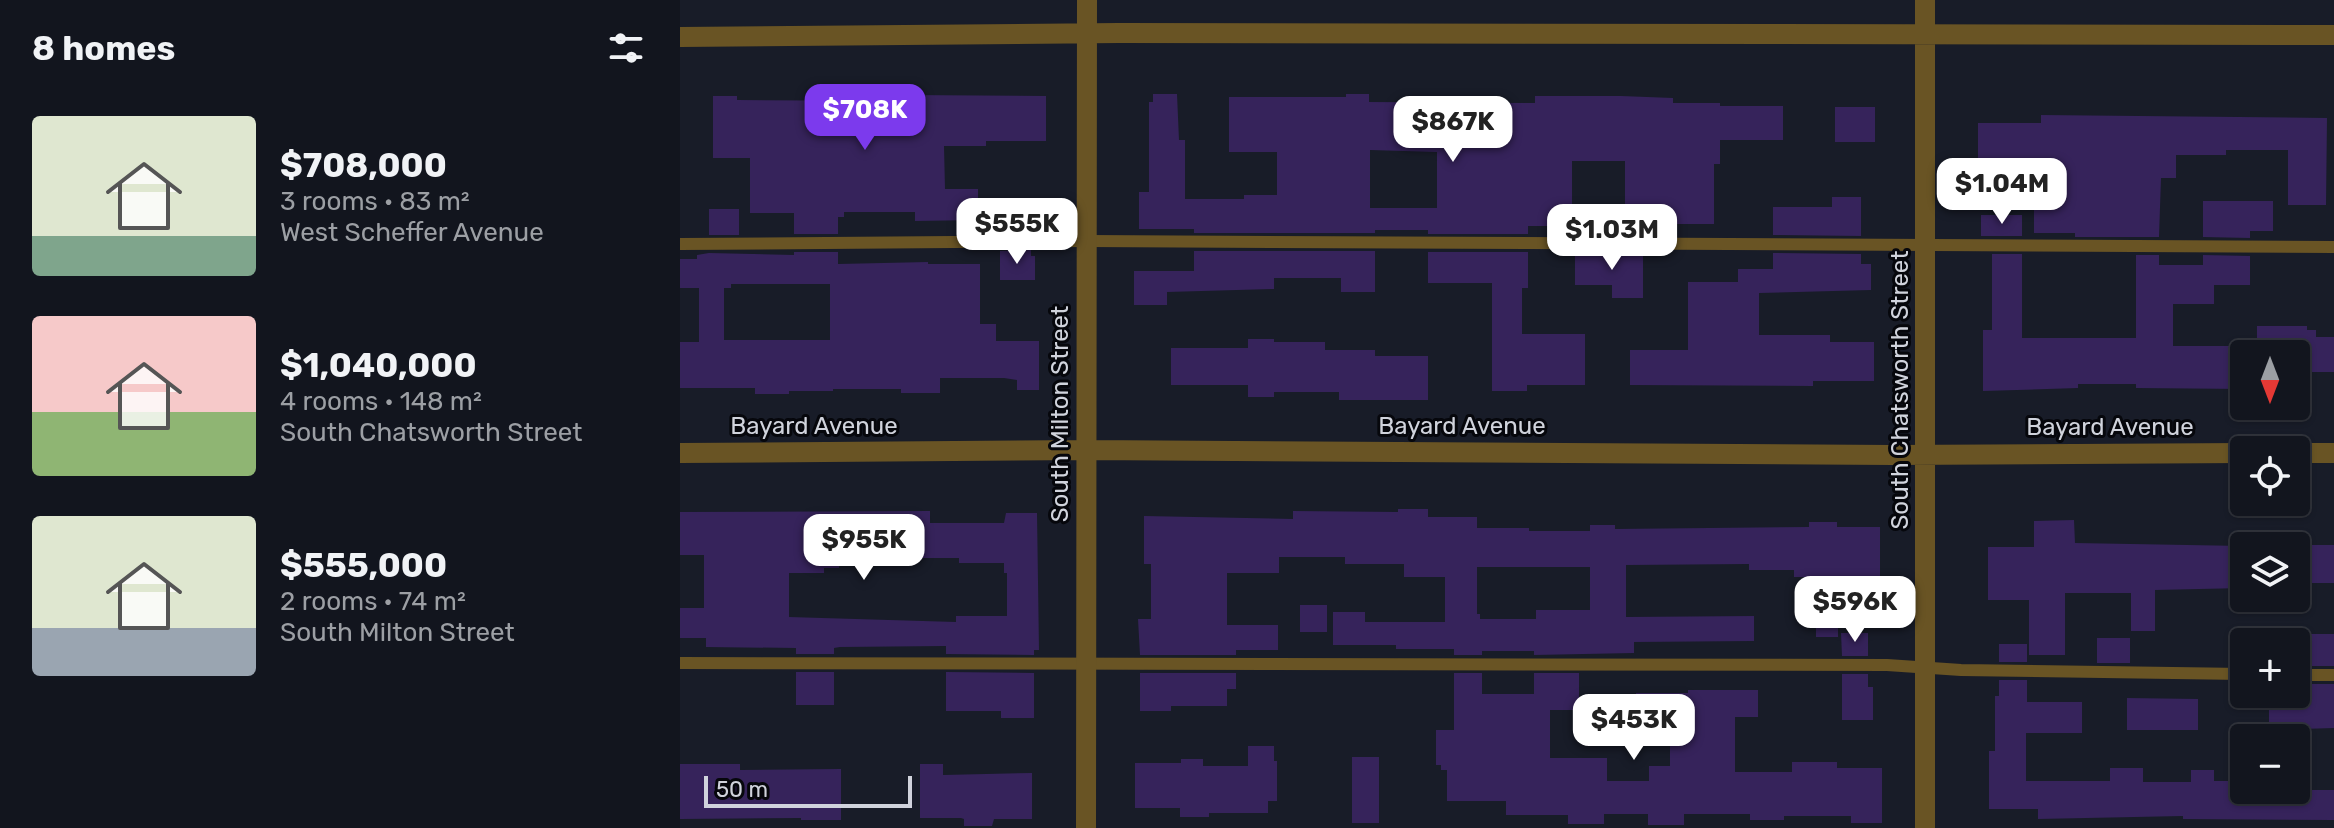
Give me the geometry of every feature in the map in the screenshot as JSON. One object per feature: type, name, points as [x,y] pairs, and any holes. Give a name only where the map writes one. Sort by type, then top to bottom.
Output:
[{"type":"street","name":"South Milton Street","points":[[1086,828],[1087,0]]},
{"type":"street","name":"South Chatsworth Street","points":[[1925,0],[1925,828]]},
{"type":"street","points":[[680,37],[1087,33],[2334,35]]},
{"type":"street","name":"Bayard Avenue","points":[[680,453],[1086,450],[2230,453]]},
{"type":"street","points":[[2310,453],[2334,453]]},
{"type":"lane","points":[[680,244],[1087,241],[2334,247]]},
{"type":"lane","points":[[680,663],[1887,665],[2230,674]]},
{"type":"lane","points":[[2310,675],[2334,675]]},
{"type":"building","points":[[1153,94],[1177,94],[1179,140],[1185,140],[1185,199],[1244,199],[1244,195],[1277,195],[1277,152],[1229,152],[1229,97],[1346,97],[1346,94],[1369,94],[1369,102],[1535,103],[1535,96],[1621,96],[1673,98],[1673,103],[1720,103],[1720,106],[1783,106],[1783,140],[1720,140],[1720,164],[1714,164],[1714,224],[1662,224],[1662,232],[1575,234],[1575,212],[1625,212],[1625,161],[1572,161],[1572,226],[1528,226],[1528,234],[1428,234],[1428,230],[1194,233],[1194,229],[1139,229],[1139,192],[1149,192],[1149,102],[1153,102]],"holes":[[[1370,150],[1437,152],[1437,208],[1370,208]]]},
{"type":"building","points":[[905,95],[1046,96],[1046,141],[986,141],[986,146],[944,146],[945,189],[978,189],[978,220],[915,221],[915,212],[844,212],[844,217],[838,217],[838,234],[794,234],[794,213],[750,213],[750,158],[713,158],[713,96],[737,96],[737,100],[905,101]]},
{"type":"building","points":[[1835,107],[1875,107],[1875,142],[1835,142]]},
{"type":"building","points":[[2041,115],[2327,118],[2326,205],[2288,205],[2288,150],[2226,150],[2226,155],[2176,155],[2176,178],[2161,178],[2159,237],[2075,237],[2075,233],[2034,233],[2034,160],[1978,160],[1978,123],[2041,123]]},
{"type":"building","points":[[1832,197],[1861,197],[1861,236],[1773,235],[1773,207],[1832,207]]},
{"type":"building","points":[[1000,200],[1031,200],[1031,232],[1000,233]]},
{"type":"building","points":[[2203,201],[2273,201],[2273,231],[2250,231],[2250,238],[2203,237]]},
{"type":"building","points":[[709,209],[739,209],[739,235],[709,235]]},
{"type":"building","points":[[1981,215],[2022,215],[2022,236],[1981,236]]},
{"type":"building","points":[[1031,250],[1031,256],[1035,256],[1035,280],[1000,280],[1000,251]]},
{"type":"building","points":[[1194,251],[1375,251],[1375,292],[1341,292],[1341,278],[1274,278],[1274,289],[1167,292],[1167,305],[1134,305],[1134,271],[1194,271]]},
{"type":"building","points":[[794,252],[838,252],[838,264],[980,264],[980,324],[996,324],[996,341],[1039,341],[1039,390],[1017,390],[1017,380],[1004,378],[940,378],[940,393],[901,393],[901,389],[833,389],[755,394],[755,388],[680,388],[680,342],[699,342],[699,288],[680,288],[680,259],[697,259],[697,255],[709,253],[794,255]],"holes":[[[731,284],[830,284],[830,340],[724,340],[724,288],[731,288]]]},
{"type":"building","points":[[1428,252],[1528,252],[1528,288],[1522,288],[1522,334],[1585,334],[1585,385],[1527,385],[1527,391],[1492,391],[1492,283],[1428,283]]},
{"type":"building","points":[[1575,252],[1643,253],[1643,298],[1612,298],[1612,285],[1575,285]]},
{"type":"building","points":[[1773,253],[1861,254],[1861,264],[1871,264],[1871,290],[1759,293],[1759,335],[1830,335],[1830,342],[1874,342],[1874,381],[1813,381],[1813,386],[1630,385],[1630,350],[1688,350],[1688,282],[1738,282],[1738,269],[1773,269]]},
{"type":"building","points":[[1992,254],[2022,254],[2022,338],[2136,338],[2136,255],[2159,255],[2159,265],[2203,265],[2203,255],[2250,256],[2250,285],[2214,285],[2214,304],[2173,304],[2173,346],[2230,346],[2230,389],[2078,384],[2078,388],[1983,391],[1983,330],[1992,330]]},
{"type":"building","points":[[2257,326],[2307,326],[2307,330],[2316,330],[2316,337],[2334,337],[2334,372],[2310,372],[2310,340],[2257,340]]},
{"type":"building","points":[[1248,339],[1325,342],[1325,350],[1375,350],[1375,356],[1428,356],[1428,400],[1339,400],[1339,392],[1274,392],[1274,397],[1248,397],[1248,385],[1171,385],[1171,348],[1248,348]]},
{"type":"building","points":[[1398,509],[1428,509],[1428,517],[1477,517],[1477,528],[1529,528],[1529,531],[1590,531],[1590,525],[1615,525],[1615,529],[1809,527],[1809,522],[1837,522],[1837,527],[1880,527],[1880,576],[1838,576],[1838,637],[1816,637],[1816,577],[1794,577],[1794,570],[1749,570],[1749,564],[1626,565],[1626,617],[1754,616],[1754,641],[1634,642],[1634,653],[1534,655],[1534,651],[1482,651],[1482,655],[1454,655],[1454,649],[1333,645],[1333,612],[1365,612],[1365,622],[1445,622],[1445,577],[1404,577],[1404,564],[1345,564],[1345,557],[1279,557],[1279,573],[1227,573],[1227,625],[1278,625],[1278,650],[1236,650],[1236,655],[1140,655],[1138,619],[1151,619],[1151,564],[1144,564],[1144,516],[1293,519],[1293,511],[1398,512]],"holes":[[[1477,567],[1590,567],[1590,610],[1536,610],[1536,619],[1480,619],[1480,614],[1477,614]]]},
{"type":"building","points":[[930,511],[930,523],[1004,523],[1006,513],[1037,513],[1039,650],[1034,650],[1034,655],[946,654],[946,646],[840,647],[834,648],[834,654],[796,654],[796,648],[706,647],[706,638],[680,638],[680,608],[704,608],[704,555],[680,555],[680,512]],"holes":[[[881,558],[959,558],[959,563],[1004,563],[1004,573],[1007,573],[1007,616],[956,616],[956,622],[789,617],[789,573],[824,573],[824,568],[839,568],[839,565],[881,565]]]},
{"type":"building","points":[[2074,520],[2075,543],[2230,546],[2230,588],[2155,590],[2155,631],[2131,631],[2131,593],[2065,593],[2065,655],[2029,655],[2029,600],[1988,600],[1988,547],[2034,547],[2034,521]]},
{"type":"building","points":[[2310,545],[2334,545],[2334,583],[2310,583]]},
{"type":"building","points":[[1300,605],[1327,605],[1327,632],[1300,632]]},
{"type":"building","points":[[1841,633],[1868,633],[1868,656],[1842,656]]},
{"type":"building","points":[[2310,634],[2334,634],[2334,666],[2310,666]]},
{"type":"building","points":[[2097,638],[2130,638],[2130,663],[2097,663]]},
{"type":"building","points":[[1999,644],[2027,644],[2027,662],[1999,662]]},
{"type":"building","points":[[796,672],[834,672],[834,705],[796,705]]},
{"type":"building","points":[[946,672],[1034,673],[1034,718],[1001,718],[1001,711],[946,711]]},
{"type":"building","points":[[1140,673],[1236,673],[1236,689],[1227,689],[1227,706],[1171,706],[1171,711],[1140,711]]},
{"type":"building","points":[[1454,673],[1482,673],[1482,694],[1534,694],[1534,673],[1579,673],[1579,710],[1550,710],[1550,758],[1607,758],[1607,781],[1649,781],[1649,766],[1670,766],[1670,716],[1636,716],[1636,693],[1758,690],[1758,717],[1735,717],[1735,772],[1792,772],[1792,762],[1837,762],[1837,768],[1882,768],[1882,823],[1851,823],[1851,816],[1784,816],[1784,820],[1750,820],[1750,814],[1684,814],[1684,825],[1648,825],[1648,814],[1604,814],[1604,824],[1568,824],[1568,815],[1506,815],[1506,801],[1447,801],[1447,770],[1441,770],[1441,765],[1436,765],[1436,730],[1454,730]]},
{"type":"building","points":[[1842,674],[1868,674],[1868,687],[1873,687],[1873,720],[1842,720]]},
{"type":"building","points":[[1999,680],[2027,680],[2027,702],[2082,702],[2082,733],[2026,733],[2026,781],[2110,781],[2110,768],[2143,768],[2143,782],[2191,782],[2191,770],[2214,770],[2214,781],[2230,781],[2230,804],[2310,804],[2310,790],[2334,790],[2334,820],[2183,819],[2183,816],[2038,819],[2038,809],[1989,809],[1989,751],[1995,751],[1995,696],[1999,696]]},
{"type":"building","points":[[2310,684],[2334,684],[2334,728],[2310,729],[2310,724],[2269,724],[2269,708],[2310,708]]},
{"type":"building","points":[[2127,698],[2198,699],[2198,730],[2127,730]]},
{"type":"building","points":[[1248,746],[1274,746],[1277,801],[1268,801],[1268,813],[1209,813],[1209,817],[1180,817],[1180,808],[1135,808],[1135,763],[1181,763],[1181,759],[1203,759],[1203,766],[1248,766]]},
{"type":"building","points":[[1352,757],[1379,757],[1379,823],[1352,823]]},
{"type":"building","points":[[680,764],[740,764],[740,770],[841,769],[841,820],[680,819]]},
{"type":"building","points":[[920,764],[943,764],[943,775],[1032,773],[1032,819],[994,819],[992,826],[964,826],[964,819],[961,818],[920,818]]}]
